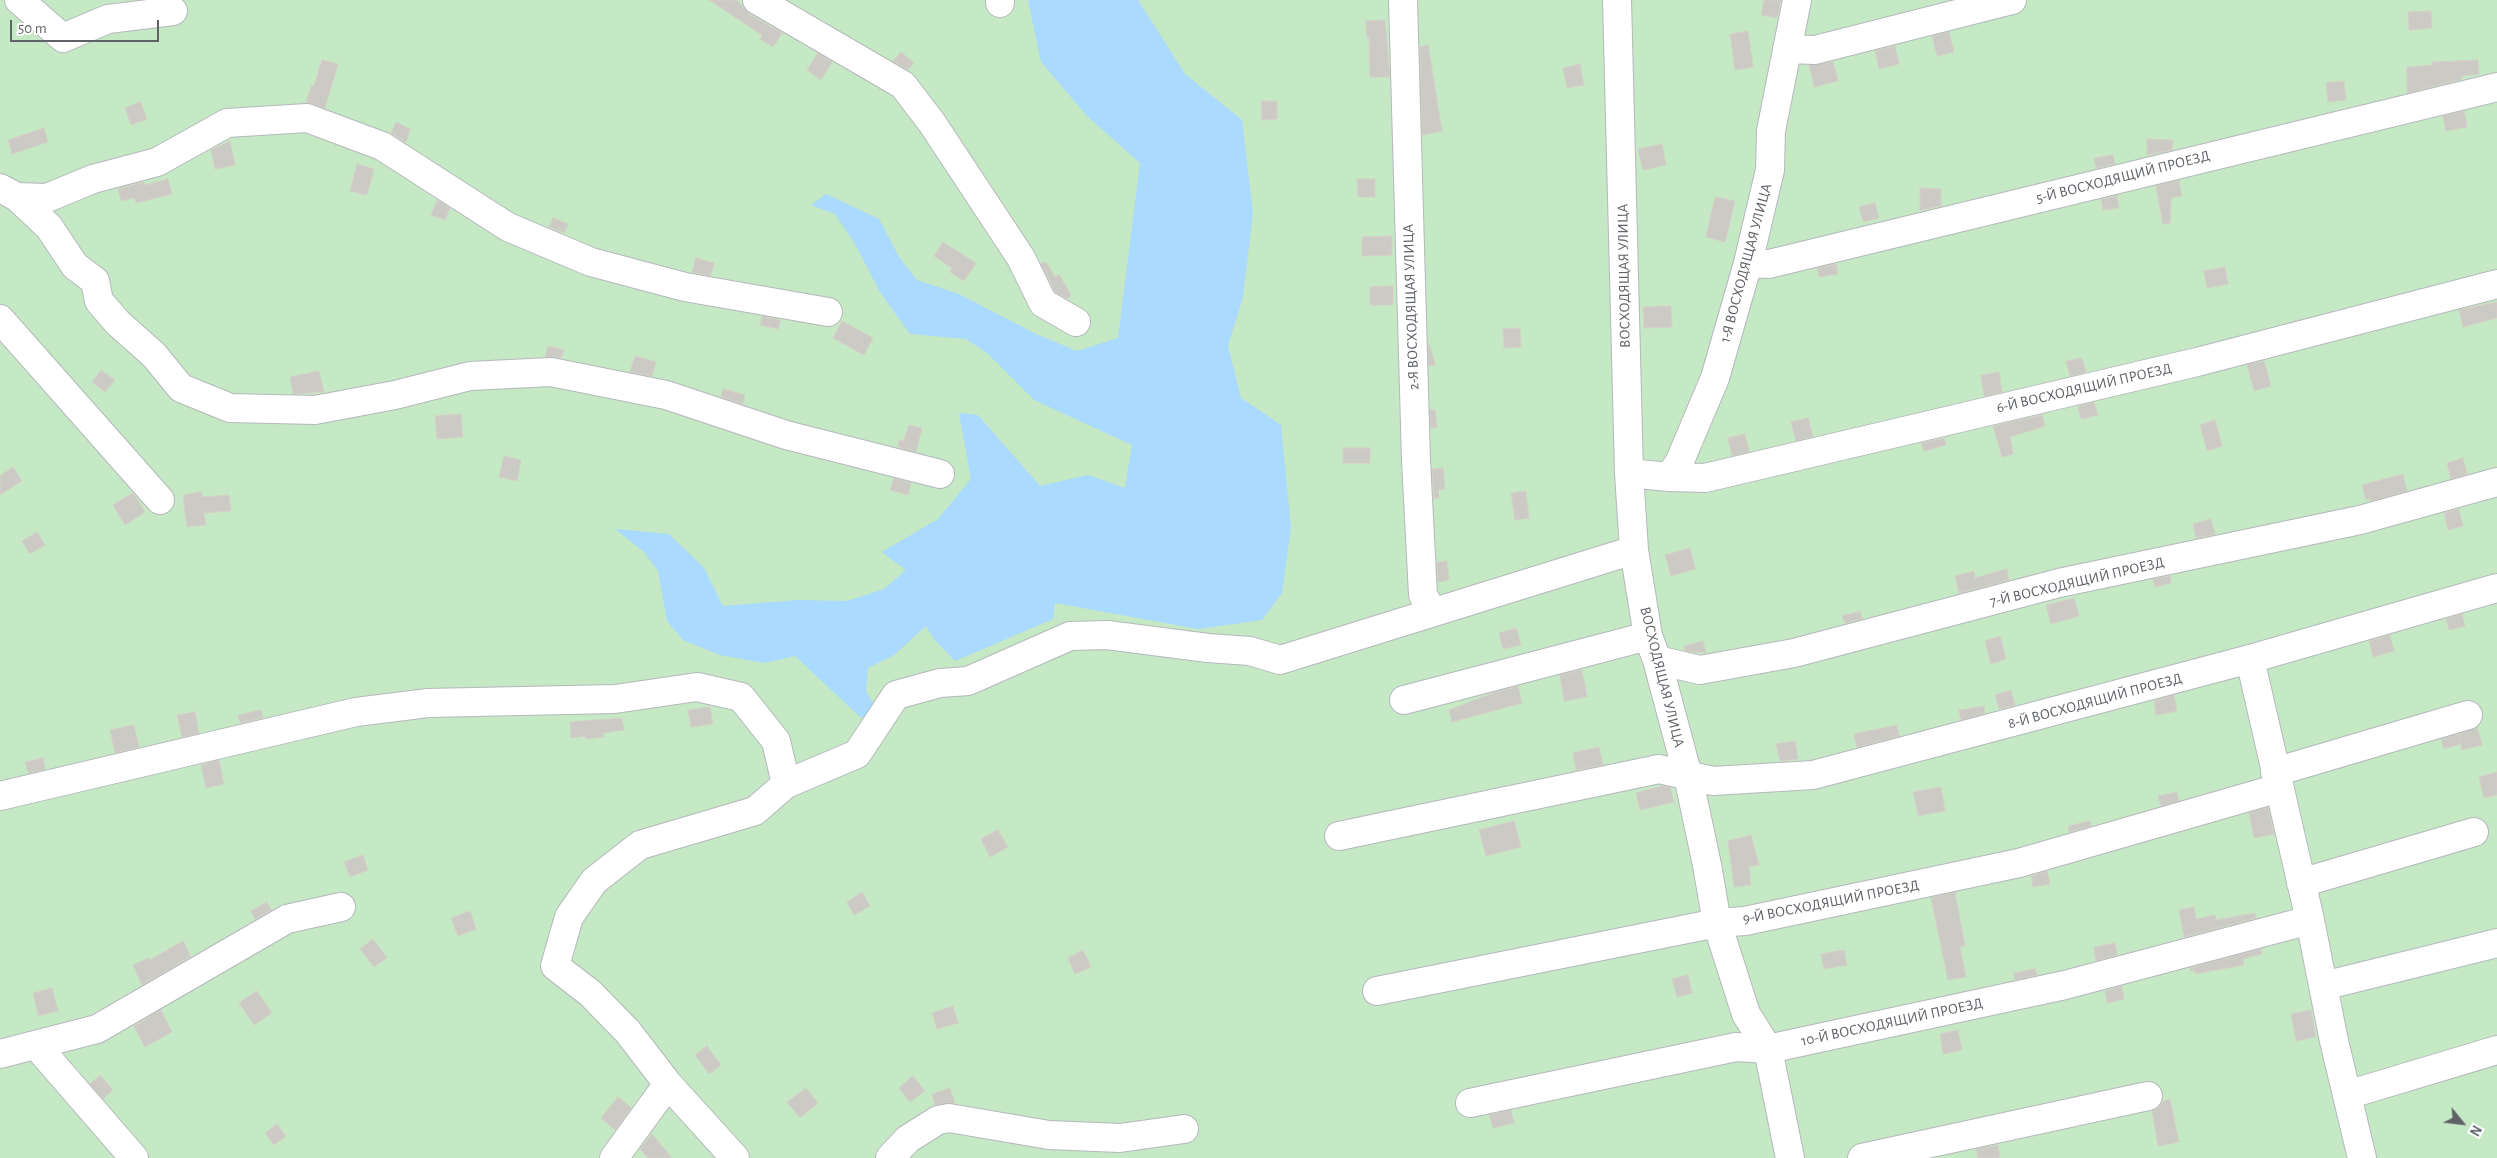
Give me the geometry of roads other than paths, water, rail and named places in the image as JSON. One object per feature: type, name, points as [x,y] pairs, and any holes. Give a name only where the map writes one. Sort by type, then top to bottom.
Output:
[{"type":"street","points":[[19,0],[63,38],[108,19],[173,11]]},
{"type":"street","points":[[757,0],[903,85],[932,123],[1022,258],[1043,303],[1076,322]]},
{"type":"street","name":"2-Я ВОСХОДЯЩАЯ УЛИЦА","points":[[1403,0],[1416,460],[1423,595],[1433,612]]},
{"type":"street","name":"ВОСХОДЯЩАЯ УЛИЦА","points":[[1617,0],[1629,473],[1634,550],[1653,648],[1688,776],[1717,923],[1746,1014],[1768,1049],[1790,1158]]},
{"type":"street","name":"1-Я ВОСХОДЯЩАЯ УЛИЦА","points":[[1669,476],[1679,463],[1715,378],[1748,263],[1770,170],[1771,130],[1797,0]]},
{"type":"street","points":[[1787,49],[1815,50],[2012,0]]},
{"type":"street","name":"5-Й ВОСХОДЯЩИЙ ПРОЕЗД","points":[[1748,263],[1769,264],[2497,87]]},
{"type":"street","points":[[9,192],[47,198],[93,178],[157,162],[227,123],[307,118],[382,146],[508,227],[591,262],[685,287],[828,312]]},
{"type":"street","points":[[9,192],[49,227],[75,266],[95,281],[99,301],[118,323],[154,355],[181,388],[230,408],[314,410],[395,395],[470,376],[551,372],[666,395],[786,435],[940,474]]},
{"type":"street","name":"6-Й ВОСХОДЯЩИЙ ПРОЕЗД","points":[[1669,476],[1705,478],[1715,476],[2207,359],[2497,284]]},
{"type":"street","points":[[0,319],[160,500]]},
{"type":"street","points":[[1629,473],[1669,476]]},
{"type":"street","name":"7-Й ВОСХОДЯЩИЙ ПРОЕЗД","points":[[1653,648],[1700,670],[1794,653],[2059,583],[2360,520],[2497,482]]},
{"type":"street","points":[[735,1158],[668,1084],[628,1032],[590,993],[555,966],[569,917],[594,881],[640,845],[755,810],[786,784],[856,754],[896,695],[940,683],[968,681],[1070,636],[1106,635],[1208,648],[1250,651],[1280,660],[1634,550]]},
{"type":"street","name":"8-Й ВОСХОДЯЩИЙ ПРОЕЗД","points":[[1339,836],[1659,770],[1713,781],[1813,775],[2250,659],[2497,588]]},
{"type":"street","points":[[1404,700],[1653,648]]},
{"type":"street","points":[[2250,659],[2362,1158]]},
{"type":"street","points":[[0,796],[356,712],[428,703],[615,699],[697,687],[741,697],[776,741],[786,784]]},
{"type":"street","name":"9-Й ВОСХОДЯЩИЙ ПРОЕЗД","points":[[1377,991],[1717,923],[1745,921],[2019,863],[2277,780],[2468,715]]},
{"type":"street","points":[[2301,883],[2474,832]]},
{"type":"street","points":[[0,1054],[97,1029],[287,919],[341,907]]},
{"type":"street","name":"10-Й ВОСХОДЯЩИЙ ПРОЕЗД","points":[[1470,1103],[1736,1047],[1768,1049],[2065,985],[2310,920]]},
{"type":"street","points":[[2323,986],[2497,943]]},
{"type":"street","points":[[36,1045],[134,1158]]},
{"type":"street","points":[[2347,1095],[2497,1050]]},
{"type":"street","points":[[614,1158],[668,1084]]},
{"type":"street","points":[[1862,1158],[2148,1096]]},
{"type":"street","points":[[890,1158],[908,1139],[938,1120],[949,1118],[1049,1135],[1102,1138],[1120,1138],[1184,1129]]},
{"type":"water","points":[[1028,0],[1138,0],[1185,74],[1242,120],[1253,213],[1243,297],[1228,346],[1241,398],[1281,425],[1291,527],[1282,593],[1262,620],[1198,629],[1055,603],[1053,619],[955,661],[934,639],[926,626],[894,655],[868,668],[866,692],[877,709],[861,718],[795,656],[764,663],[720,655],[683,640],[667,621],[658,571],[644,552],[615,529],[669,534],[704,568],[723,606],[798,600],[847,601],[884,589],[906,570],[882,552],[938,519],[971,479],[959,413],[978,415],[1040,486],[1088,475],[1125,488],[1132,445],[1034,400],[987,353],[966,339],[910,334],[880,292],[855,244],[835,214],[811,205],[826,194],[879,219],[899,257],[917,280],[959,294],[1036,334],[1077,351],[1118,338],[1140,163],[1087,116],[1041,62]]}]
